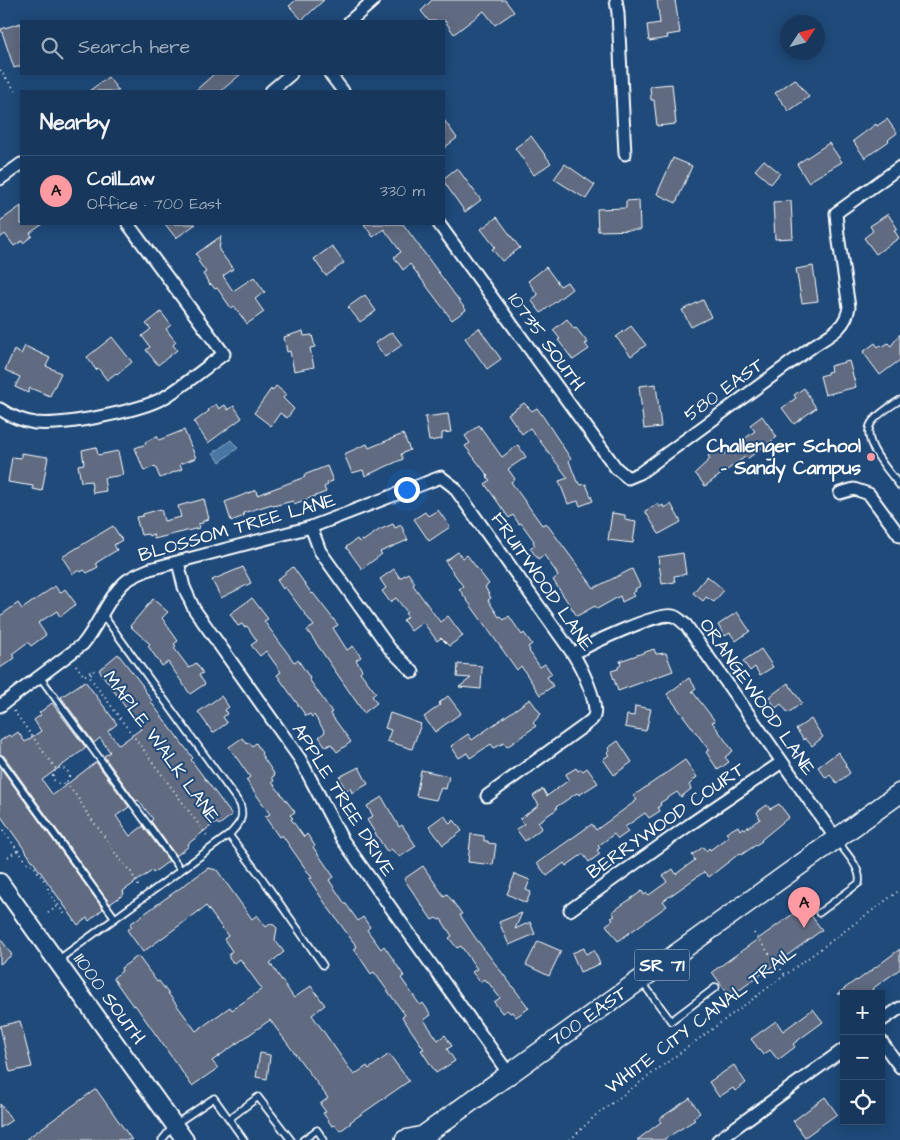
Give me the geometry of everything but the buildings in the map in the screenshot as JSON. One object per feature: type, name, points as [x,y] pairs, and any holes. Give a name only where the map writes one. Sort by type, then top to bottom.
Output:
[{"type":"main road","name":"700 EAST","points":[[416,1139],[641,980],[900,793]]},
{"type":"street","points":[[351,20],[374,0]]},
{"type":"street","points":[[616,0],[625,154]]},
{"type":"street","points":[[272,90],[290,75]]},
{"type":"street","points":[[331,75],[342,90]]},
{"type":"street","points":[[0,179],[20,165]]},
{"type":"street","name":"580 EAST","points":[[628,478],[640,473],[840,328],[848,314],[849,307],[836,214],[900,167]]},
{"type":"street","points":[[0,409],[18,419],[48,424],[140,408],[165,397],[224,354],[129,225]]},
{"type":"street","name":"10735 SOUTH","points":[[440,225],[616,468],[628,478]]},
{"type":"street","name":"BLOSSOM TREE LANE","points":[[0,706],[82,644],[92,633],[115,594],[125,583],[150,569],[311,527],[441,477]]},
{"type":"street","name":"FRUITWOOD LANE","points":[[441,477],[454,487],[573,654],[582,670],[594,702],[594,717],[487,796]]},
{"type":"street","points":[[840,493],[854,489],[869,494],[900,536]]},
{"type":"street","points":[[311,527],[320,551],[390,649],[413,672]]},
{"type":"street","name":"APPLE TREE DRIVE","points":[[178,562],[184,587],[194,609],[292,747],[342,839],[509,1074]]},
{"type":"street","name":"ORANGEWOOD LANE","points":[[573,654],[594,642],[657,617],[673,616],[686,625],[836,840]]},
{"type":"street","name":"BERRYWOOD COURT","points":[[570,910],[688,825],[782,762]]},
{"type":"street","name":"11000 SOUTH","points":[[3,893],[56,961],[185,1140]]},
{"type":"street","points":[[885,1019],[900,1008]]},
{"type":"street","points":[[885,1046],[900,1067]]},
{"type":"street","points":[[718,1140],[840,1052]]},
{"type":"lane","points":[[900,400],[873,420],[868,430],[872,446],[900,486]]},
{"type":"lane","points":[[56,961],[229,835],[240,822],[243,813],[240,804],[103,615]]},
{"type":"lane","points":[[40,676],[181,870]]},
{"type":"lane","points":[[0,759],[115,918]]},
{"type":"lane","points":[[229,835],[262,878],[323,965]]},
{"type":"lane","points":[[819,913],[859,883],[860,877],[856,869],[836,840]]},
{"type":"lane","points":[[641,980],[671,1021],[716,987]]},
{"type":"lane","points":[[229,1119],[258,1097],[291,1140]]},
{"type":"lane","points":[[162,1140],[174,1126],[214,1098],[244,1140]]},
{"type":"lane","points":[[303,1140],[317,1130],[324,1140]]},
{"type":"path","points":[[0,70],[18,94]]},
{"type":"path","name":"MAPLE WALK LANE","points":[[76,665],[84,676],[93,670],[94,672],[89,676],[208,837]]},
{"type":"path","points":[[14,710],[56,770]]},
{"type":"path","points":[[64,768],[68,771],[70,776],[66,783],[61,785],[54,781],[53,774],[56,770],[64,768]]},
{"type":"path","points":[[66,783],[139,887]]},
{"type":"path","points":[[0,826],[28,864],[33,865],[48,886],[48,891],[66,916]]},
{"type":"path","points":[[8,857],[18,850]]},
{"type":"path","name":"WHITE CITY CANAL TRAIL","points":[[570,1140],[596,1115],[900,890]]},
{"type":"path","points":[[48,913],[58,906]]},
{"type":"path","points":[[754,933],[785,975]]},
{"type":"water","points":[[231,440],[238,448],[220,462],[213,453]]},
{"type":"place","name":"Challenger School - Sandy Campus","points":[[871,457]]},
{"type":"place","name":"CoilLaw","points":[[804,928]]}]
